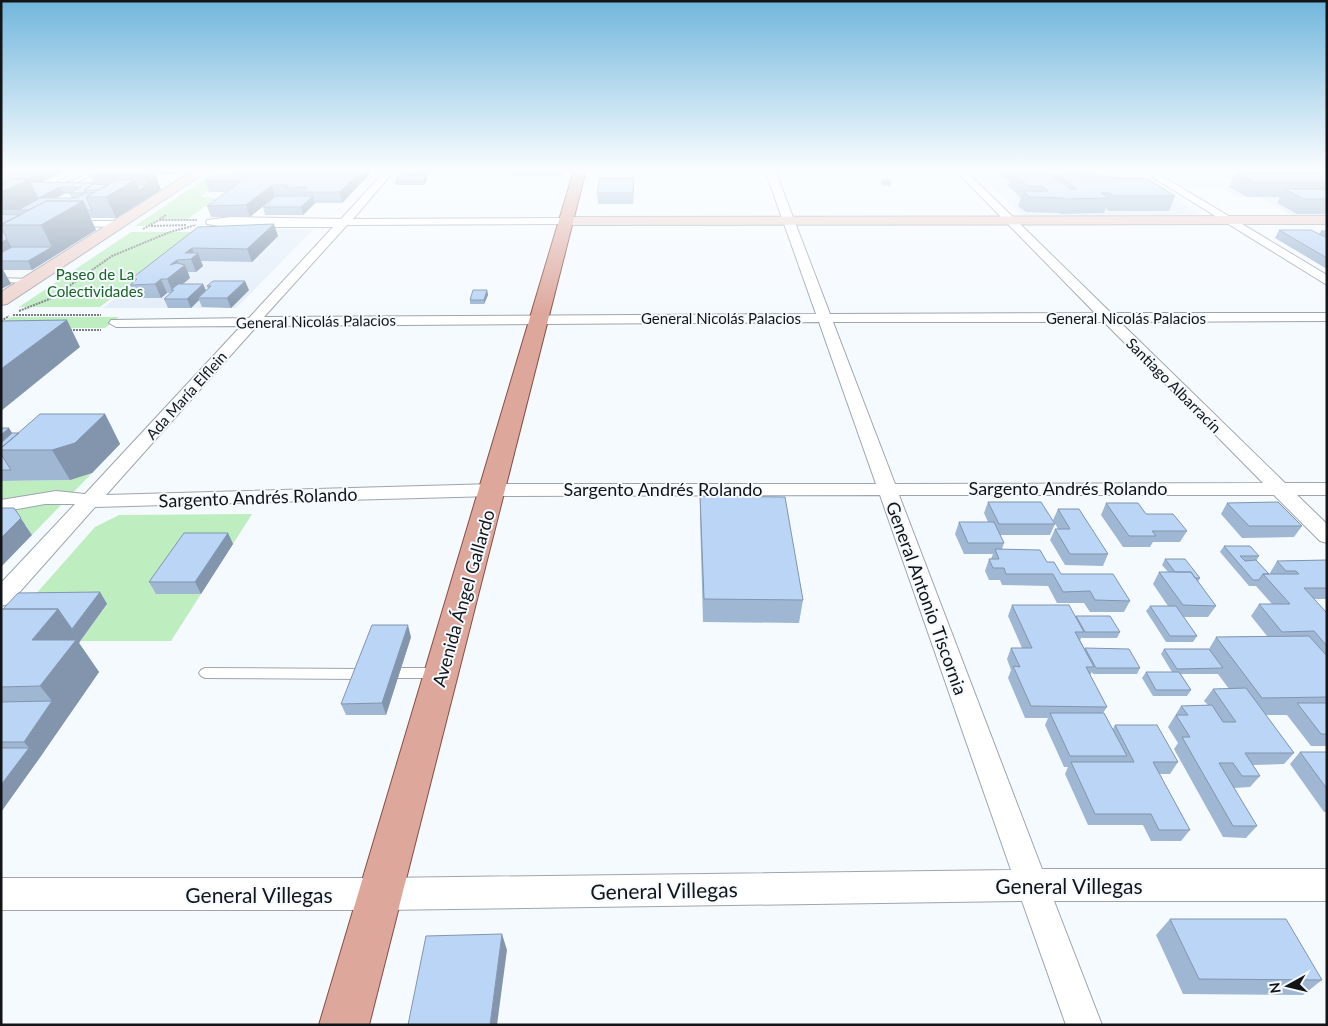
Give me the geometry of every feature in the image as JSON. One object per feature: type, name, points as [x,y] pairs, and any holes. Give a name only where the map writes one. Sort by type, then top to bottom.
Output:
[{"type":"main road","name":"Avenida Ángel Gallardo","points":[[344,1025],[567,218]]},
{"type":"street","points":[[1,300],[129,218]]},
{"type":"street","name":"Ada María Elflein","points":[[1,598],[348,218]]},
{"type":"street","name":"General Antonio Tiscornia","points":[[786,218],[1084,1025]]},
{"type":"street","name":"Santiago Albarracín","points":[[1006,218],[1327,536]]},
{"type":"street","points":[[1224,218],[1327,281]]},
{"type":"street","points":[[344,222],[323,225],[225,224],[211,222],[231,220],[344,222],[1327,220]]},
{"type":"street","points":[[50,224],[119,224]]},
{"type":"street","name":"General Nicolás Palacios","points":[[113,319],[252,322],[540,319],[1327,317]]},
{"type":"street","name":"Sargento Andrés Rolando","points":[[1,506],[54,496],[90,501],[493,490],[886,488],[1327,489]]},
{"type":"street","name":"General Villegas","points":[[1,894],[381,894],[1033,885],[1327,884]]},
{"type":"lane","points":[[1,280],[31,281]]},
{"type":"lane","points":[[205,673],[362,674]]},
{"type":"lane","points":[[399,673],[442,673]]},
{"type":"path","points":[[146,229],[162,218]]},
{"type":"path","points":[[159,220],[197,220]]},
{"type":"path","points":[[1,321],[10,315],[52,298],[112,256],[170,232],[190,226],[151,226]]},
{"type":"path","points":[[10,315],[113,319]]},
{"type":"path","points":[[66,330],[102,330]]},
{"type":"shaded area","points":[[205,229],[314,229],[236,308],[103,308]]},
{"type":"green space","points":[[147,218],[189,218],[158,219],[148,226],[135,226]]},
{"type":"green space","name":"Paseo de La Colectividades","points":[[131,232],[198,232],[100,307],[19,307]]},
{"type":"green space","points":[[11,317],[119,317],[105,328],[1,328],[1,323]]},
{"type":"green space","points":[[92,473],[32,535],[26,525],[1,525],[1,481],[70,480]]},
{"type":"green space","points":[[252,514],[233,544],[190,545],[156,593],[201,594],[171,641],[80,641],[107,605],[27,604],[95,527],[119,515]]},
{"type":"building","points":[[1,218],[14,218],[1,224]]},
{"type":"building","points":[[14,218],[53,218],[41,225],[1,225]]},
{"type":"building","points":[[274,224],[247,249],[192,248],[185,253],[198,253],[191,259],[177,260],[170,265],[177,263],[185,265],[167,279],[161,279],[155,284],[130,285],[137,279],[131,279],[198,227]]},
{"type":"building","points":[[1,227],[7,239],[1,243]]},
{"type":"building","points":[[1279,230],[1311,230],[1327,238],[1327,258]]},
{"type":"building","points":[[12,247],[52,247],[28,261],[1,261],[1,253]]},
{"type":"building","points":[[213,281],[245,281],[227,298],[198,298],[211,286],[207,286]]},
{"type":"building","points":[[178,284],[203,284],[187,299],[164,299]]},
{"type":"building","points":[[473,290],[487,290],[484,300],[470,300]]},
{"type":"building","points":[[67,320],[1,369],[1,321]]},
{"type":"building","points":[[40,414],[105,414],[75,443],[52,450],[1,450]]},
{"type":"building","points":[[1,428],[9,428],[1,435]]},
{"type":"building","points":[[12,433],[19,433],[1,448],[1,443]]},
{"type":"building","points":[[1,454],[11,470],[1,470]]},
{"type":"building","points":[[700,496],[785,497],[803,600],[704,599]]},
{"type":"building","points":[[988,502],[1041,502],[1055,524],[999,524]]},
{"type":"building","points":[[1278,502],[1302,526],[1249,526],[1227,503]]},
{"type":"building","points":[[1106,503],[1138,503],[1146,514],[1173,514],[1187,531],[1152,531],[1156,536],[1129,536]]},
{"type":"building","points":[[1,508],[14,508],[21,518],[1,538]]},
{"type":"building","points":[[1058,509],[1079,509],[1108,554],[1070,554],[1055,529],[1070,529]]},
{"type":"building","points":[[959,522],[994,522],[1004,543],[968,543]]},
{"type":"building","points":[[184,533],[228,533],[195,582],[149,582]]},
{"type":"building","points":[[1224,546],[1250,546],[1259,556],[1240,556],[1245,561],[1256,560],[1269,574],[1263,574],[1259,580],[1253,580]]},
{"type":"building","points":[[995,549],[1040,550],[1047,562],[1054,562],[1061,574],[1113,574],[1130,601],[1095,600],[1090,591],[1063,592],[1053,574],[1006,574],[1004,568],[993,568],[989,559],[999,559]]},
{"type":"building","points":[[1165,559],[1185,559],[1200,578],[1195,578],[1191,572],[1175,572]]},
{"type":"building","points":[[1327,560],[1327,588],[1304,588],[1327,613],[1327,646],[1314,631],[1282,632],[1259,604],[1290,604],[1263,574],[1299,574],[1296,571],[1286,571],[1277,561]]},
{"type":"building","points":[[1159,572],[1191,572],[1216,606],[1183,605]]},
{"type":"building","points":[[100,592],[72,629],[58,609],[3,609],[18,593]]},
{"type":"building","points":[[1012,605],[1069,605],[1084,632],[1075,632],[1094,667],[1086,667],[1107,707],[1031,706],[1013,666],[1020,667],[1011,648],[1032,648]]},
{"type":"building","points":[[1150,606],[1176,606],[1197,636],[1170,636]]},
{"type":"building","points":[[1,609],[58,609],[32,640],[76,640],[40,686],[1,687]]},
{"type":"building","points":[[1076,616],[1110,616],[1120,632],[1085,632]]},
{"type":"building","points":[[372,625],[408,625],[382,703],[341,704]]},
{"type":"building","points":[[1309,636],[1327,656],[1327,697],[1262,698],[1216,637]]},
{"type":"building","points":[[1085,648],[1129,649],[1140,668],[1096,668]]},
{"type":"building","points":[[1164,649],[1209,649],[1223,668],[1177,669]]},
{"type":"building","points":[[1146,672],[1179,672],[1191,690],[1156,690]]},
{"type":"building","points":[[1246,688],[1294,753],[1245,753],[1260,776],[1242,776],[1233,763],[1219,763],[1257,826],[1233,826],[1182,737],[1190,737],[1176,715],[1188,715],[1181,706],[1212,705],[1223,722],[1236,722],[1213,689]]},
{"type":"building","points":[[52,701],[24,742],[1,742],[1,702]]},
{"type":"building","points":[[1297,703],[1327,703],[1327,734],[1321,734]]},
{"type":"building","points":[[1050,713],[1104,713],[1127,756],[1070,756]]},
{"type":"building","points":[[1115,725],[1157,725],[1178,762],[1153,762],[1190,830],[1159,830],[1151,814],[1095,814],[1071,762],[1134,762]]},
{"type":"building","points":[[1,748],[29,748],[1,785]]},
{"type":"building","points":[[1300,752],[1327,752],[1327,789]]},
{"type":"building","points":[[1170,919],[1286,919],[1322,980],[1199,979]]},
{"type":"building","points":[[502,934],[490,1025],[408,1025],[426,936]]}]
